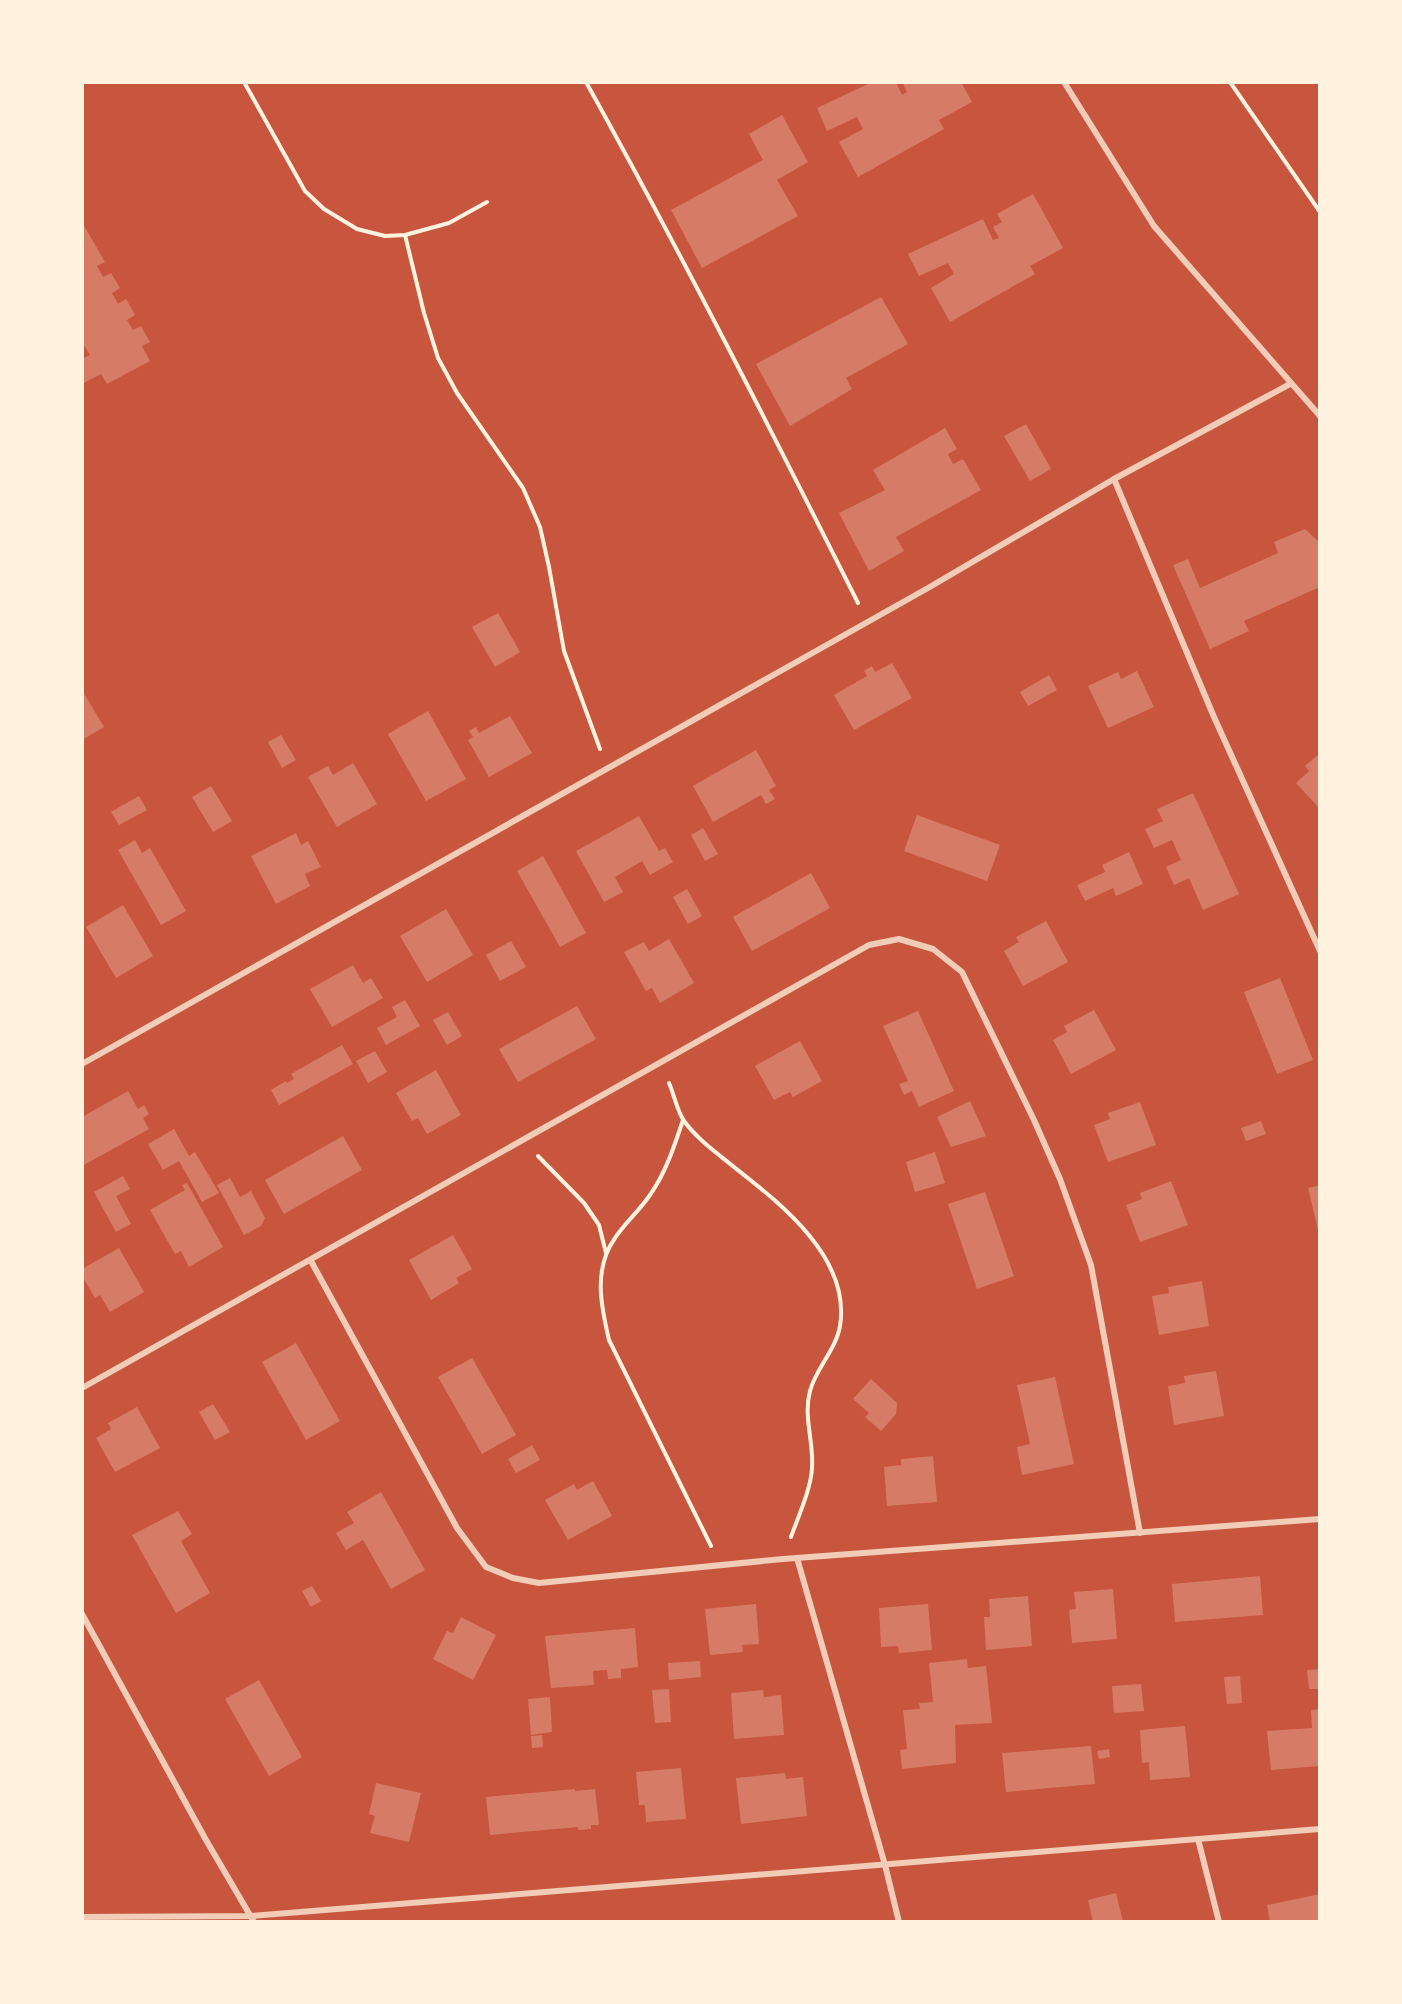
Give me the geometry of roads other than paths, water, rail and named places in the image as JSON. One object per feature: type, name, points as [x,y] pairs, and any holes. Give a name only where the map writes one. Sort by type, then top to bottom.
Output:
[{"type":"street","points":[[1064,82],[1154,226],[1320,416]]},
{"type":"street","points":[[82,1064],[607,769],[1114,479],[1290,384]]},
{"type":"street","points":[[1114,479],[1214,717],[1320,951]]},
{"type":"street","points":[[82,1388],[869,945],[899,939],[933,949],[962,972],[985,1016],[1056,1169],[1091,1265],[1140,1533]]},
{"type":"street","points":[[311,1261],[457,1528],[486,1567],[513,1578],[539,1583],[783,1559],[1320,1519]]},
{"type":"street","points":[[798,1558],[899,1922]]},
{"type":"street","points":[[82,1614],[206,1840],[253,1919]]},
{"type":"street","points":[[82,1917],[253,1919],[1320,1829]]},
{"type":"street","points":[[1198,1839],[1219,1922]]}]
